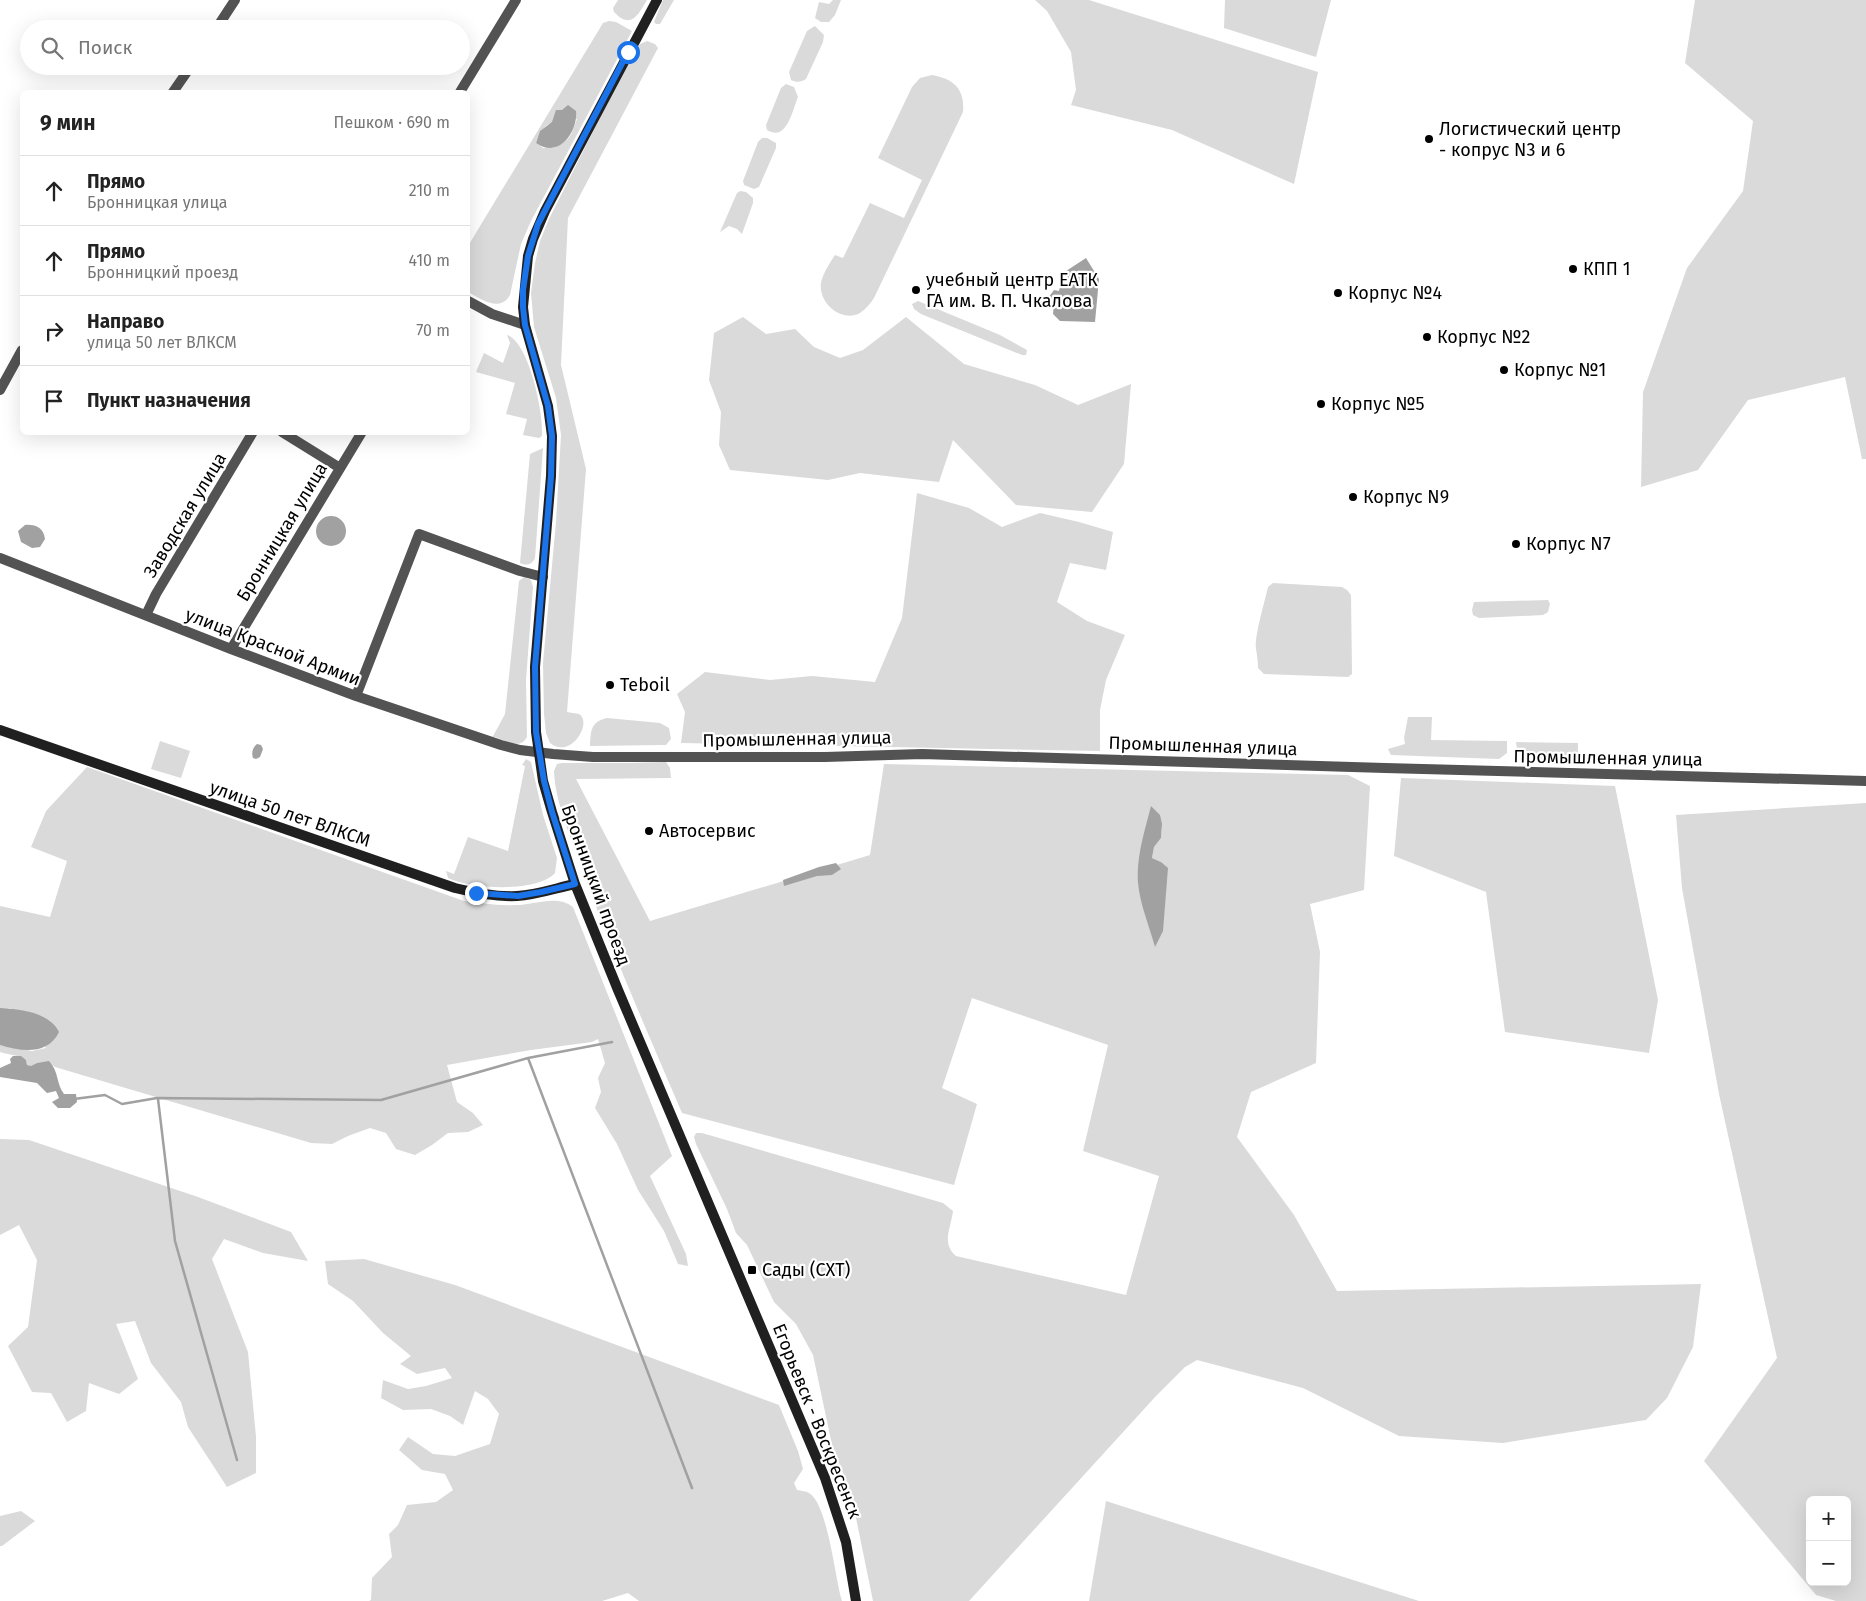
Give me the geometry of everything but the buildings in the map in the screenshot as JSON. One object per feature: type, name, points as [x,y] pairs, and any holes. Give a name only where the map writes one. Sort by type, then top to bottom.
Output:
[{"type":"main road","points":[[525,325],[523,307],[526,270],[530,247],[538,224],[657,0]]},
{"type":"main road","name":"Бронницкий проезд","points":[[525,325],[547,399],[552,436],[535,683],[536,732],[544,781],[575,884],[732,1258]]},
{"type":"main road","name":"улица 50 лет ВЛКСМ","points":[[0,730],[455,888],[476,893],[518,896],[575,884]]},
{"type":"main road","name":"Егорьевск - Воскресенск","points":[[732,1258],[836,1507],[846,1542],[856,1601]]},
{"type":"street","points":[[222,20],[235,0]]},
{"type":"street","points":[[461,90],[516,0]]},
{"type":"street","points":[[174,90],[185,75]]},
{"type":"street","points":[[470,302],[492,314],[525,325]]},
{"type":"street","points":[[0,390],[20,354]]},
{"type":"street","name":"Заводская улица","points":[[146,615],[156,594],[251,435]]},
{"type":"street","points":[[287,435],[340,468]]},
{"type":"street","name":"Бронницкая улица","points":[[232,649],[360,435]]},
{"type":"street","points":[[356,696],[419,534],[520,571],[542,577]]},
{"type":"street","name":"улица Красной Армии","points":[[0,558],[356,696],[501,745],[539,752]]},
{"type":"street","name":"Промышленная улица","points":[[539,752],[593,757],[825,757],[922,754],[1866,781]]},
{"type":"shaded area","points":[[618,0],[647,0],[634,18],[625,20],[614,12],[613,8]]},
{"type":"shaded area","points":[[663,0],[674,0],[660,24],[656,24],[654,22]]},
{"type":"shaded area","points":[[833,0],[841,0],[835,15],[829,22],[821,22],[815,18],[819,2],[829,4]]},
{"type":"shaded area","points":[[1035,0],[1089,0],[1318,72],[1294,184],[1172,130],[1071,105],[1076,90],[1071,52],[1047,11]]},
{"type":"shaded area","points":[[1225,0],[1331,0],[1316,57],[1224,28]]},
{"type":"shaded area","points":[[1695,0],[1866,0],[1866,459],[1862,459],[1845,377],[1748,400],[1698,470],[1641,487],[1643,392],[1687,268],[1743,191],[1753,121],[1685,63]]},
{"type":"shaded area","points":[[609,21],[616,22],[632,31],[531,221],[521,244],[510,295],[501,303],[490,303],[470,293],[470,243],[603,23]],"holes":[[[577,119],[572,133],[567,140],[553,148],[543,148],[536,143],[542,130],[551,123]]]},
{"type":"shaded area","points":[[815,26],[824,35],[823,42],[806,79],[799,82],[793,81],[789,72],[807,31]]},
{"type":"shaded area","points":[[647,41],[655,44],[658,48],[568,218],[561,365],[586,469],[567,712],[579,714],[583,718],[583,724],[578,738],[565,747],[558,747],[550,743],[546,733],[543,663],[556,522],[561,435],[556,398],[534,327],[531,293],[540,241],[549,219],[613,92],[640,44]]},
{"type":"shaded area","points":[[932,75],[946,79],[956,86],[962,97],[963,112],[874,298],[860,313],[846,315],[839,313],[827,304],[821,290],[822,279],[831,261],[835,255],[843,258],[870,203],[904,218],[922,180],[878,158],[912,87],[920,78]]},
{"type":"shaded area","points":[[786,84],[794,87],[798,97],[791,117],[784,129],[774,133],[767,130],[766,125],[781,88]]},
{"type":"shaded area","points":[[568,105],[576,111],[576,119],[574,128],[565,141],[559,146],[552,148],[536,143],[540,131],[552,122],[556,110],[562,110]]},
{"type":"shaded area","points":[[762,138],[767,138],[776,143],[776,148],[759,187],[754,189],[744,185],[743,181],[758,142]]},
{"type":"shaded area","points":[[740,191],[746,192],[753,198],[742,234],[737,229],[729,226],[720,232],[737,193]]},
{"type":"shaded area","points":[[1086,258],[1099,279],[1095,322],[1060,321],[1053,314],[1054,304],[1048,298],[1054,290],[1059,291],[1063,273]]},
{"type":"shaded area","points":[[918,301],[1000,335],[1027,350],[1026,355],[921,314],[914,309],[912,304]]},
{"type":"shaded area","points":[[743,317],[766,334],[795,329],[814,347],[840,358],[863,350],[906,317],[964,364],[1035,385],[1078,405],[1131,384],[1124,464],[1092,512],[1016,505],[953,440],[939,482],[860,473],[828,480],[730,470],[719,445],[721,412],[709,380],[714,333]]},
{"type":"shaded area","points":[[507,335],[515,340],[522,351],[534,380],[542,426],[542,436],[539,438],[523,435],[527,419],[506,414],[515,383],[476,372],[484,353],[503,363],[510,343]]},
{"type":"shaded area","points":[[543,448],[535,558],[531,563],[524,564],[520,563],[530,454]]},
{"type":"shaded area","points":[[917,493],[969,508],[1002,527],[1040,513],[1113,532],[1106,570],[1070,563],[1057,602],[1087,621],[1125,635],[1106,680],[1100,710],[1100,751],[681,743],[685,712],[677,694],[705,672],[770,680],[812,676],[875,682],[902,618]]},
{"type":"shaded area","points":[[331,516],[342,520],[346,531],[342,542],[331,546],[320,542],[316,531],[320,520]]},
{"type":"shaded area","points":[[25,525],[32,525],[41,529],[45,539],[40,547],[32,548],[21,542],[18,531]]},
{"type":"shaded area","points":[[524,577],[531,580],[533,587],[526,680],[527,737],[524,741],[517,744],[495,737],[492,738],[505,714],[519,581]]},
{"type":"shaded area","points":[[1273,583],[1342,587],[1347,590],[1351,595],[1352,674],[1348,677],[1264,674],[1258,668],[1256,643],[1260,619],[1268,587]]},
{"type":"shaded area","points":[[1548,600],[1550,604],[1548,612],[1543,615],[1479,618],[1473,615],[1472,610],[1474,602]]},
{"type":"shaded area","points":[[1408,717],[1432,717],[1431,740],[1507,741],[1507,753],[1499,759],[1391,755],[1388,749],[1405,744],[1404,738]]},
{"type":"shaded area","points":[[607,718],[660,723],[669,728],[671,739],[666,745],[590,746],[592,728],[597,722]]},
{"type":"shaded area","points":[[160,741],[190,751],[181,778],[151,769]]},
{"type":"shaded area","points":[[1516,742],[1578,743],[1578,755],[1573,758],[1558,760],[1521,757]]},
{"type":"shaded area","points":[[257,744],[261,745],[263,749],[260,757],[256,759],[253,758],[252,752]]},
{"type":"shaded area","points":[[526,759],[531,762],[543,815],[557,858],[555,873],[534,884],[503,887],[472,885],[448,878],[446,871],[454,874],[468,837],[508,851],[525,766],[522,765]]},
{"type":"shaded area","points":[[666,762],[670,768],[671,778],[576,779],[650,921],[870,855],[884,764],[1348,775],[1370,786],[1364,890],[1310,904],[1320,952],[1316,1063],[1251,1092],[1237,1137],[1294,1215],[1337,1291],[1701,1284],[1693,1347],[1667,1398],[1646,1420],[1503,1443],[1399,1436],[1303,1388],[1197,1360],[1185,1367],[1156,1396],[969,1601],[873,1601],[856,1518],[845,1478],[832,1445],[813,1355],[796,1324],[774,1302],[747,1245],[736,1233],[727,1209],[696,1144],[694,1137],[696,1133],[702,1133],[943,1203],[953,1211],[948,1241],[951,1251],[956,1256],[1126,1295],[1159,1176],[1083,1151],[1108,1045],[972,998],[942,1088],[977,1104],[954,1185],[682,1113],[593,897],[564,820],[555,783],[554,771],[557,764]],"holes":[[[1162,824],[1161,838],[1154,847],[1152,858],[1161,862],[1155,946],[1145,915],[1138,882]]]},
{"type":"shaded area","points":[[87,767],[464,901],[522,905],[545,901],[560,901],[573,907],[672,1156],[650,1176],[686,1254],[688,1266],[678,1264],[664,1231],[638,1190],[617,1144],[595,1108],[601,1092],[598,1078],[605,1063],[598,1039],[592,1042],[531,1050],[447,1065],[457,1102],[473,1113],[483,1125],[468,1132],[448,1133],[415,1155],[396,1149],[386,1133],[370,1128],[332,1144],[311,1143],[55,1067],[49,1062],[37,1063],[31,1067],[27,1065],[26,1060],[23,1058],[0,1052],[0,1045],[32,1051],[46,1048],[11,1008],[0,1008],[0,906],[50,917],[67,861],[31,847],[46,811]]},
{"type":"shaded area","points":[[1401,778],[1615,786],[1658,1000],[1649,1053],[1505,1032],[1486,892],[1394,856]]},
{"type":"shaded area","points":[[1866,803],[1866,1601],[1836,1601],[1816,1595],[1808,1586],[1851,1586],[1851,1496],[1806,1496],[1806,1583],[1704,1461],[1777,1358],[1719,1094],[1682,888],[1676,815]]},
{"type":"shaded area","points":[[1151,806],[1160,815],[1162,824],[1161,838],[1154,847],[1152,858],[1168,868],[1163,931],[1155,947],[1138,883],[1140,854]]},
{"type":"shaded area","points":[[836,863],[841,869],[832,875],[817,876],[784,886],[783,880]]},
{"type":"shaded area","points":[[0,1008],[16,1009],[41,1016],[54,1025],[59,1032],[48,1045],[34,1050],[0,1045]]},
{"type":"shaded area","points":[[13,1056],[21,1056],[26,1060],[27,1065],[31,1066],[49,1061],[54,1069],[61,1090],[64,1094],[76,1094],[77,1102],[70,1108],[58,1108],[52,1102],[59,1098],[56,1091],[47,1093],[37,1083],[0,1077],[0,1068],[11,1063],[10,1059]]},
{"type":"shaded area","points":[[0,1139],[29,1140],[198,1197],[291,1232],[308,1261],[263,1253],[224,1239],[212,1259],[248,1352],[256,1437],[256,1473],[227,1487],[188,1427],[181,1402],[151,1363],[135,1321],[116,1324],[138,1379],[119,1394],[89,1383],[86,1411],[67,1422],[51,1393],[32,1392],[8,1346],[28,1327],[37,1260],[19,1225],[0,1235]]},
{"type":"shaded area","points":[[364,1259],[455,1285],[779,1405],[798,1451],[803,1469],[794,1483],[797,1490],[809,1493],[816,1500],[821,1511],[842,1601],[639,1601],[628,1593],[602,1601],[369,1601],[371,1600],[372,1578],[392,1557],[389,1534],[398,1525],[407,1505],[436,1502],[453,1490],[445,1474],[422,1470],[399,1450],[408,1437],[433,1454],[455,1456],[490,1444],[499,1414],[488,1399],[475,1391],[463,1425],[450,1416],[431,1409],[403,1410],[381,1398],[383,1380],[408,1389],[452,1378],[445,1368],[417,1374],[400,1364],[411,1356],[383,1333],[353,1301],[328,1284],[325,1261]]},
{"type":"shaded area","points":[[1106,1501],[1419,1601],[1089,1601]]},
{"type":"shaded area","points":[[21,1511],[35,1521],[0,1546],[0,1516]]},
{"type":"waterway","points":[[74,1099],[105,1095],[122,1104],[157,1098],[381,1100],[528,1058],[612,1042]]},
{"type":"waterway","points":[[528,1058],[692,1488]]},
{"type":"waterway","points":[[158,1099],[175,1241],[237,1460]]},
{"type":"place","name":"Логистический центр - копрус N3 и 6","points":[[1429,139]]},
{"type":"place","name":"КПП 1","points":[[1573,269]]},
{"type":"place","name":"учебный центр ЕАТК ГА им. В. П. Чкалова","points":[[916,290]]},
{"type":"place","name":"Корпус №4","points":[[1338,293]]},
{"type":"place","name":"Корпус №2","points":[[1427,337]]},
{"type":"place","name":"Корпус №1","points":[[1504,370]]},
{"type":"place","name":"Корпус №5","points":[[1321,404]]},
{"type":"place","name":"Корпус N9","points":[[1353,497]]},
{"type":"place","name":"Корпус N7","points":[[1516,544]]},
{"type":"place","name":"Teboil","points":[[610,685]]},
{"type":"place","name":"Автосервис","points":[[649,831]]},
{"type":"place","name":"Сады (СХТ)","points":[[752,1270]]},
{"type":"route","points":[[476,893],[518,896],[575,884],[544,781],[536,732],[535,667],[551,476],[552,436],[545,393],[525,325],[523,290],[528,256],[538,224],[628,52]]}]
